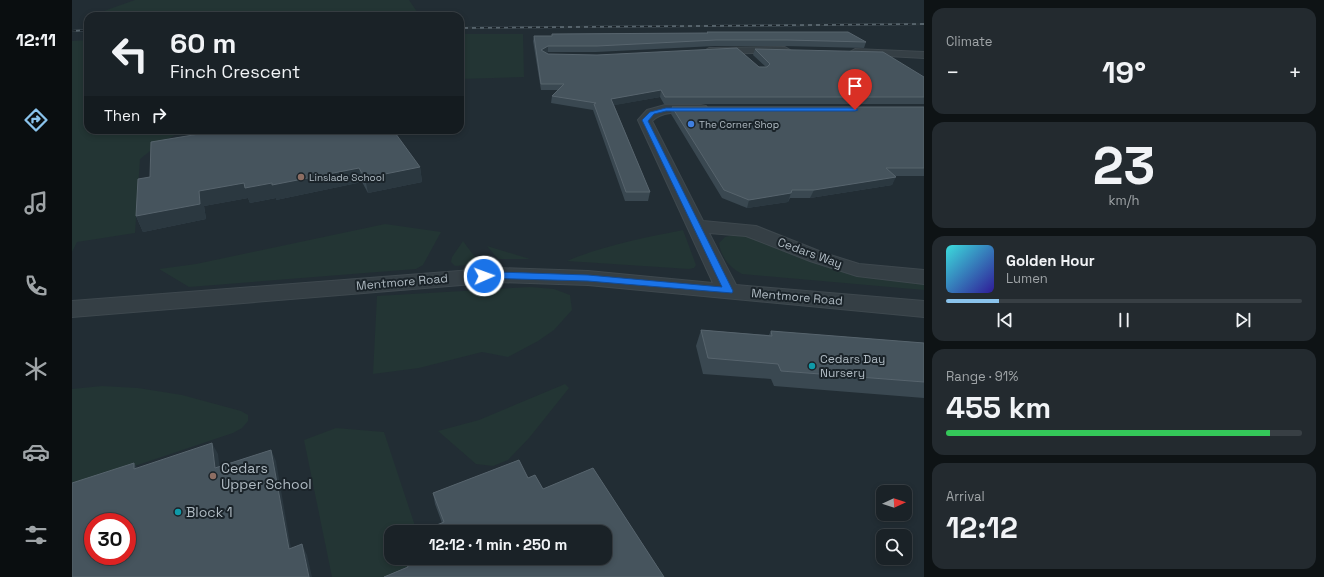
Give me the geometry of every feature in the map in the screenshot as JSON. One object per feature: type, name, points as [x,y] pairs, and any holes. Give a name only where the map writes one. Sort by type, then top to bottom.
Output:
[{"type":"street","points":[[739,50],[750,60]]},
{"type":"street","points":[[701,51],[796,50]]},
{"type":"street","points":[[848,52],[924,55]]},
{"type":"street","points":[[909,55],[924,64]]},
{"type":"street","points":[[713,109],[666,109],[652,113],[645,120],[728,291]]},
{"type":"street","name":"Cedars Way","points":[[697,226],[749,230],[817,257],[857,270],[924,277]]},
{"type":"street","name":"Mentmore Road","points":[[72,309],[498,275],[588,278],[924,309]]},
{"type":"shaded area","points":[[135,0],[409,0],[417,12],[101,12]]},
{"type":"shaded area","points":[[464,34],[523,34],[524,77],[464,79]]},
{"type":"shaded area","points":[[84,40],[84,134],[177,134],[159,144],[140,159],[135,233],[77,242],[72,252],[72,41]]},
{"type":"shaded area","points":[[385,224],[441,232],[423,265],[416,269],[189,287],[159,269],[196,264]]},
{"type":"shaded area","points":[[683,230],[696,265],[694,268],[689,269],[567,261],[610,246]]},
{"type":"shaded area","points":[[733,235],[749,236],[857,276],[924,283],[924,290],[742,274],[726,261],[720,248],[719,243],[725,237]]},
{"type":"shaded area","points":[[463,241],[480,264],[455,266],[451,262],[452,257]]},
{"type":"shaded area","points":[[487,246],[530,259],[498,259]]},
{"type":"shaded area","points":[[530,287],[554,289],[570,295],[572,310],[554,330],[538,341],[508,357],[482,352],[419,368],[373,374],[377,296]]},
{"type":"shaded area","points":[[565,384],[569,388],[529,438],[508,460],[493,466],[476,464],[438,431],[479,420]]},
{"type":"shaded area","points":[[102,386],[138,388],[182,395],[241,411],[248,415],[248,421],[242,428],[233,433],[72,487],[72,389]]},
{"type":"shaded area","points":[[336,428],[384,432],[415,525],[384,525],[384,565],[406,565],[410,577],[332,577],[304,440]]},
{"type":"building","points":[[707,32],[848,32],[866,42],[716,40],[597,46],[548,46],[541,50],[548,54],[597,55],[737,48],[759,67],[767,67],[770,64],[755,49],[883,52],[924,77],[924,97],[665,97],[661,90],[611,99],[650,192],[626,192],[594,104],[596,103],[552,96],[564,84],[541,84],[534,36],[552,36],[552,34],[708,33]]},
{"type":"building","points":[[672,107],[924,107],[924,168],[886,168],[896,177],[814,190],[792,190],[791,193],[749,200],[724,190]]},
{"type":"building","points":[[199,134],[396,134],[420,167],[365,178],[359,168],[272,185],[272,183],[245,188],[244,183],[199,191],[200,204],[136,216],[138,179],[150,177],[151,142]]},
{"type":"building","points":[[701,330],[772,336],[771,331],[924,343],[924,382],[781,371],[778,364],[708,358]]},
{"type":"building","name":"Block 1","points":[[212,443],[215,468],[271,450],[289,549],[302,544],[309,577],[72,577],[72,483],[134,463],[134,469]]},
{"type":"building","points":[[519,460],[528,478],[535,475],[543,489],[593,468],[664,577],[384,577],[408,567],[407,565],[612,565],[612,525],[437,525],[444,522],[433,493]]},
{"type":"railway","points":[[464,28],[924,24]]},
{"type":"railway","points":[[72,31],[84,30]]},
{"type":"place","name":"The Corner Shop","points":[[691,124]]},
{"type":"place","name":"Linslade School","points":[[301,177]]},
{"type":"place","name":"Cedars Day Nursery","points":[[812,366]]},
{"type":"place","name":"Cedars Upper School","points":[[213,476]]},
{"type":"place","name":"Block 1","points":[[178,512]]},
{"type":"route","points":[[484,276],[498,275],[588,278],[728,291],[645,120],[652,113],[666,109],[855,110]]}]
